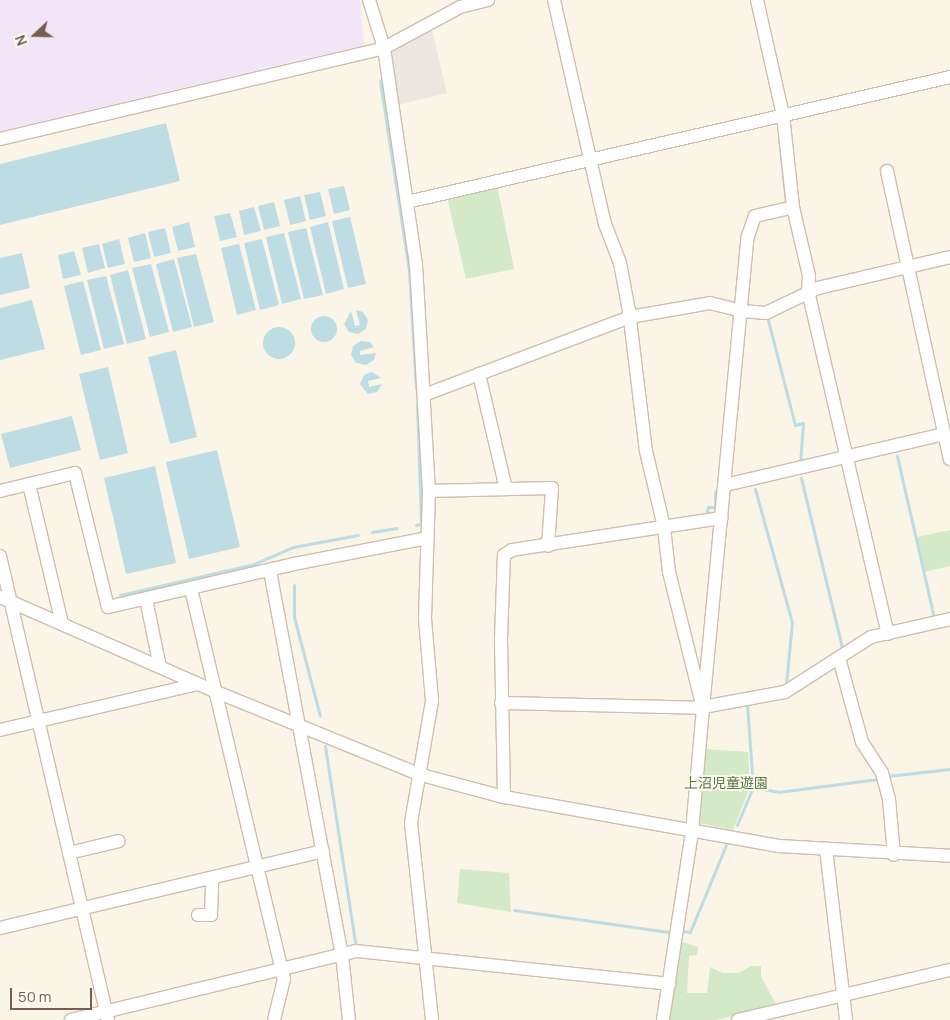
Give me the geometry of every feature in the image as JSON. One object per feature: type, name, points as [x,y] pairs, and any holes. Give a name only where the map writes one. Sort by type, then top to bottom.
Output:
[{"type":"street","points":[[369,0],[384,48],[416,265],[429,491],[425,603],[432,701],[411,822],[432,1020]]},
{"type":"street","points":[[0,139],[384,48],[460,7],[488,0]]},
{"type":"street","points":[[554,0],[605,224],[620,263],[630,317],[646,451],[664,527],[669,572],[703,707]]},
{"type":"street","points":[[757,0],[784,115],[793,207],[808,276],[808,291],[888,634]]},
{"type":"street","points":[[407,202],[950,77]]},
{"type":"street","points":[[887,171],[950,458]]},
{"type":"street","points":[[663,1020],[692,832],[751,223],[755,216],[793,207]]},
{"type":"street","points":[[424,395],[630,317],[710,303],[742,311],[766,313],[808,291],[950,257]]},
{"type":"street","points":[[479,374],[506,489]]},
{"type":"street","points":[[725,485],[946,435]]},
{"type":"street","points":[[0,491],[75,473],[108,607],[270,570],[428,538]]},
{"type":"street","points":[[29,484],[62,624]]},
{"type":"street","points":[[429,491],[552,488],[548,546]]},
{"type":"street","points":[[504,797],[501,703],[504,555],[512,550],[722,518]]},
{"type":"street","points":[[0,556],[4,599],[38,722],[107,1016]]},
{"type":"street","points":[[270,570],[302,728],[342,955],[349,1020]]},
{"type":"street","points":[[191,589],[284,978],[274,1020]]},
{"type":"street","points":[[4,599],[214,691],[418,774],[504,797],[692,832],[826,850],[894,855],[950,856]]},
{"type":"street","points":[[146,599],[160,667]]},
{"type":"street","points":[[501,703],[703,707],[785,692],[871,637],[950,620]]},
{"type":"street","points":[[839,658],[862,742],[882,773],[887,790],[894,855]]},
{"type":"street","points":[[0,730],[198,684]]},
{"type":"street","points":[[69,853],[119,841]]},
{"type":"street","points":[[826,850],[846,1020]]},
{"type":"street","points":[[0,928],[323,852]]},
{"type":"street","points":[[198,915],[211,915],[212,879]]},
{"type":"street","points":[[71,1020],[107,1016],[356,951],[669,984]]},
{"type":"street","points":[[738,1020],[950,970]]},
{"type":"shaded area","points":[[0,0],[360,0],[364,45],[0,131]]},
{"type":"shaded area","points":[[432,30],[447,93],[397,105],[391,52]]},
{"type":"green space","points":[[497,185],[514,269],[466,279],[447,197]]},
{"type":"green space","points":[[950,530],[950,566],[925,572],[917,537]]},
{"type":"green space","name":"上沼児童遊園","points":[[706,749],[748,752],[750,787],[733,830],[699,823]]},
{"type":"green space","points":[[460,869],[509,873],[511,912],[457,903]]},
{"type":"green space","points":[[680,941],[698,947],[697,955],[689,956],[687,993],[707,993],[710,967],[723,973],[739,973],[751,966],[761,966],[761,976],[777,1006],[716,1020],[666,1020]]},
{"type":"water","points":[[166,123],[180,181],[0,225],[0,164]]},
{"type":"water","points":[[344,186],[350,210],[334,214],[328,189]]},
{"type":"water","points":[[320,192],[326,216],[310,220],[304,195]]},
{"type":"water","points":[[300,196],[306,221],[290,225],[284,200]]},
{"type":"water","points":[[274,202],[280,226],[264,230],[258,206]]},
{"type":"water","points":[[254,207],[261,231],[244,235],[239,211]]},
{"type":"water","points":[[230,213],[237,237],[220,241],[214,216]]},
{"type":"water","points":[[350,217],[366,284],[348,288],[332,221]]},
{"type":"water","points":[[189,222],[195,247],[178,251],[172,227]]},
{"type":"water","points":[[328,222],[344,289],[326,294],[310,227]]},
{"type":"water","points":[[165,228],[171,253],[154,257],[148,232]]},
{"type":"water","points":[[306,228],[323,295],[304,299],[288,232]]},
{"type":"water","points":[[145,233],[151,258],[134,262],[128,238]]},
{"type":"water","points":[[284,233],[301,299],[282,304],[266,237]]},
{"type":"water","points":[[119,239],[125,264],[108,268],[102,244]]},
{"type":"water","points":[[262,239],[279,305],[260,310],[244,243]]},
{"type":"water","points":[[99,244],[105,268],[88,273],[82,248]]},
{"type":"water","points":[[239,244],[256,310],[237,315],[221,248]]},
{"type":"water","points":[[74,251],[81,275],[63,279],[58,255]]},
{"type":"water","points":[[22,253],[30,288],[0,295],[0,258]]},
{"type":"water","points":[[196,254],[214,322],[194,327],[177,258]]},
{"type":"water","points":[[174,259],[192,327],[173,332],[156,264]]},
{"type":"water","points":[[151,264],[169,332],[150,337],[132,268]]},
{"type":"water","points":[[128,270],[146,339],[127,344],[110,275]]},
{"type":"water","points":[[106,276],[124,344],[104,349],[87,280]]},
{"type":"water","points":[[83,281],[101,350],[81,355],[64,286]]},
{"type":"water","points":[[32,300],[45,349],[0,360],[0,308]]},
{"type":"water","points":[[356,310],[363,312],[368,320],[366,329],[358,334],[349,332],[344,324],[351,311],[355,326],[360,325]]},
{"type":"water","points":[[324,316],[333,320],[337,329],[333,338],[324,342],[315,338],[311,329],[315,320]]},
{"type":"water","points":[[279,327],[291,331],[295,343],[291,355],[279,359],[267,355],[263,343],[267,331]]},
{"type":"water","points":[[361,341],[370,342],[374,347],[360,351],[360,355],[376,353],[374,360],[366,365],[356,363],[351,355],[353,346]]},
{"type":"water","points":[[176,350],[197,437],[170,444],[148,357]]},
{"type":"water","points":[[108,367],[128,453],[100,460],[79,374]]},
{"type":"water","points":[[372,372],[381,378],[368,381],[369,387],[382,384],[377,392],[368,394],[360,384],[364,375]]},
{"type":"water","points":[[72,416],[81,450],[10,468],[1,434]]},
{"type":"water","points":[[217,450],[240,547],[189,559],[166,462]]},
{"type":"water","points":[[155,466],[176,563],[126,574],[104,478]]},
{"type":"waterway","points":[[380,81],[409,270],[416,389]]},
{"type":"waterway","points":[[779,138],[786,204]]},
{"type":"waterway","points":[[768,320],[795,425],[803,423],[800,463]]},
{"type":"waterway","points":[[416,525],[421,524],[417,404]]},
{"type":"waterway","points":[[897,456],[934,618]]},
{"type":"waterway","points":[[801,478],[842,648]]},
{"type":"waterway","points":[[755,489],[792,622],[786,684]]},
{"type":"waterway","points":[[706,514],[708,507],[715,507],[715,492],[719,492]]},
{"type":"waterway","points":[[372,532],[397,528]]},
{"type":"waterway","points":[[120,595],[254,564],[293,547],[358,535]]},
{"type":"waterway","points":[[294,585],[294,617],[320,716]]},
{"type":"waterway","points":[[747,704],[753,787]]},
{"type":"waterway","points":[[325,746],[355,942]]},
{"type":"waterway","points":[[888,776],[950,769]]},
{"type":"waterway","points":[[737,825],[753,787],[778,792],[878,779]]},
{"type":"waterway","points":[[682,931],[690,932],[726,845]]},
{"type":"waterway","points":[[514,910],[668,932]]}]
